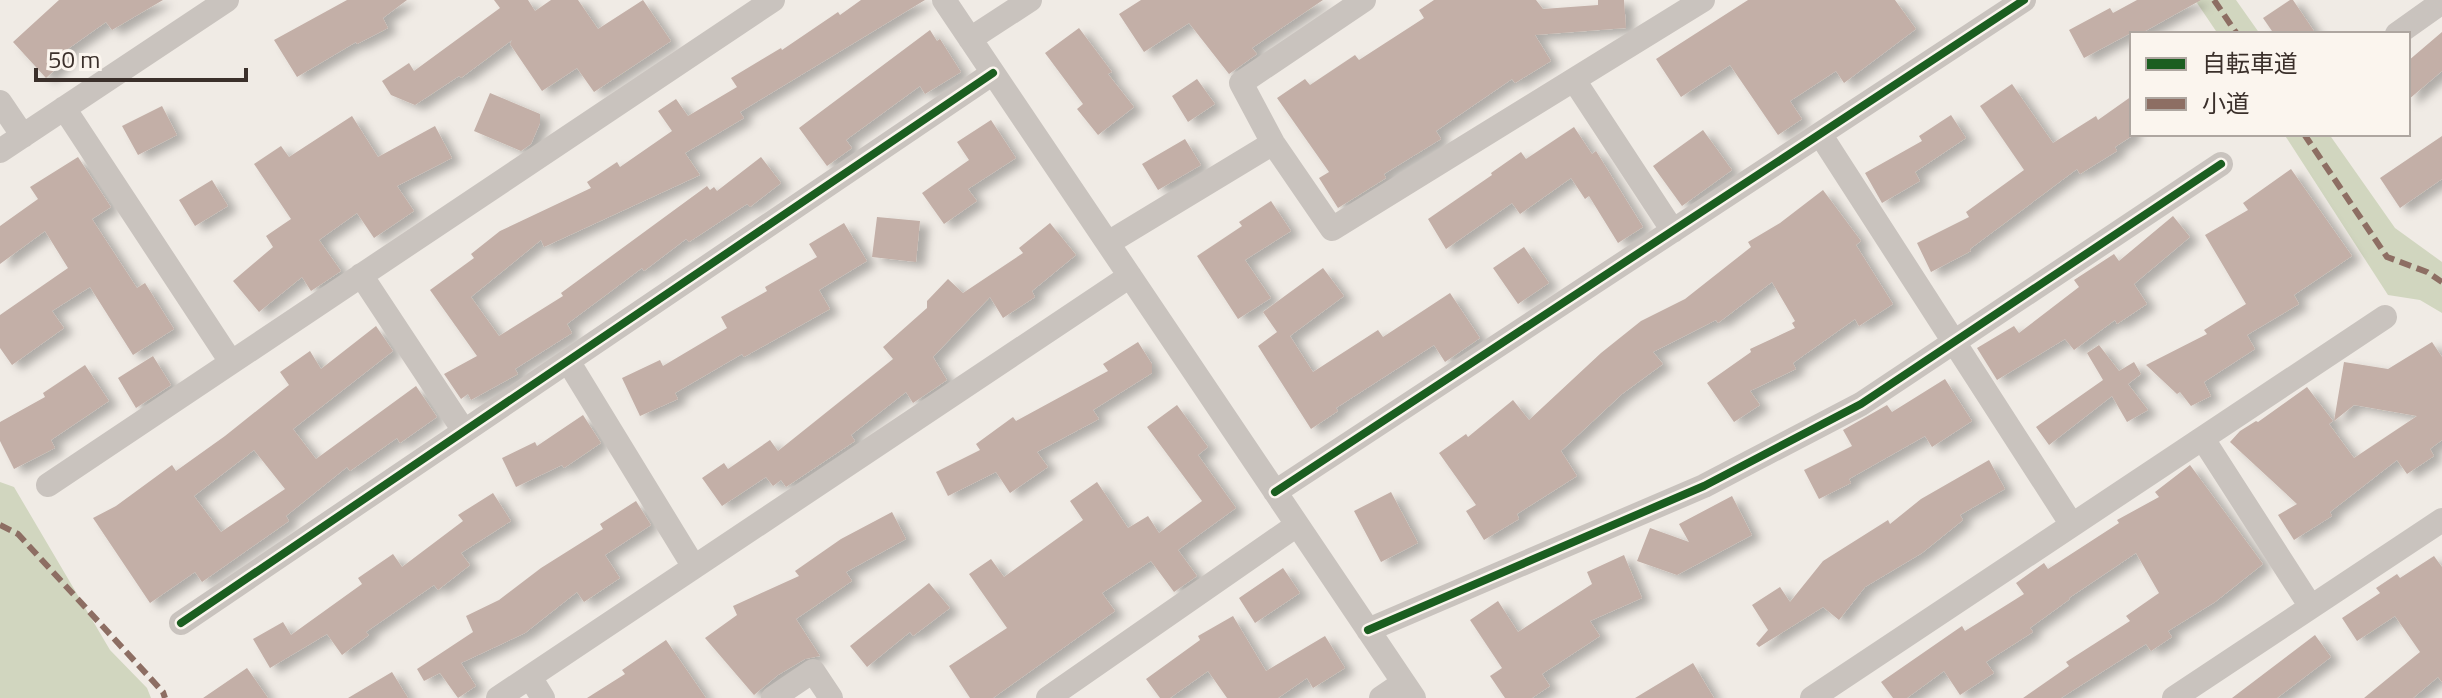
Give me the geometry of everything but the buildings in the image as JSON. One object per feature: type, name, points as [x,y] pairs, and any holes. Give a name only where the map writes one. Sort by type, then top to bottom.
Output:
[{"type":"street","points":[[0,151],[227,0]]},
{"type":"street","points":[[48,485],[773,0]]},
{"type":"street","points":[[944,0],[1408,690],[1381,698]]},
{"type":"street","points":[[970,39],[1030,0]]},
{"type":"street","points":[[1364,0],[1241,83],[1273,143],[1332,229],[1703,0]]},
{"type":"street","points":[[1275,492],[2024,0]]},
{"type":"street","points":[[2400,32],[2442,2]]},
{"type":"street","points":[[181,623],[993,73]]},
{"type":"street","points":[[1574,80],[1673,231]]},
{"type":"street","points":[[0,102],[23,136]]},
{"type":"street","points":[[64,108],[231,362]]},
{"type":"street","points":[[1820,134],[2072,525]]},
{"type":"street","points":[[1108,243],[1273,143]]},
{"type":"street","points":[[1368,630],[1704,486],[1861,404],[2221,164]]},
{"type":"street","points":[[361,275],[464,431]]},
{"type":"street","points":[[498,698],[1130,276]]},
{"type":"street","points":[[1812,698],[2385,317]]},
{"type":"street","points":[[568,361],[694,567]]},
{"type":"street","points":[[2203,439],[2311,607]]},
{"type":"street","points":[[2174,698],[2442,520]]},
{"type":"street","points":[[1048,698],[1297,525]]},
{"type":"street","points":[[773,698],[813,671],[831,698]]},
{"type":"street","points":[[530,677],[543,698]]},
{"type":"green space","points":[[2195,0],[2236,0],[2259,32],[2217,32]]},
{"type":"green space","points":[[2285,136],[2330,136],[2395,228],[2442,262],[2442,313],[2420,300],[2388,295]]},
{"type":"green space","points":[[0,482],[14,487],[110,650],[147,688],[151,698],[0,698]]},
{"type":"marked path","points":[[2214,0],[2236,32]]},
{"type":"marked path","points":[[2305,136],[2387,257],[2427,272],[2442,282]]},
{"type":"marked path","points":[[0,525],[18,534],[163,692],[165,698]]},
{"type":"cycle path","points":[[1275,492],[2024,0]]},
{"type":"cycle path","points":[[181,623],[993,73]]},
{"type":"cycle path","points":[[1368,630],[1704,486],[1861,404],[2221,164]]}]
